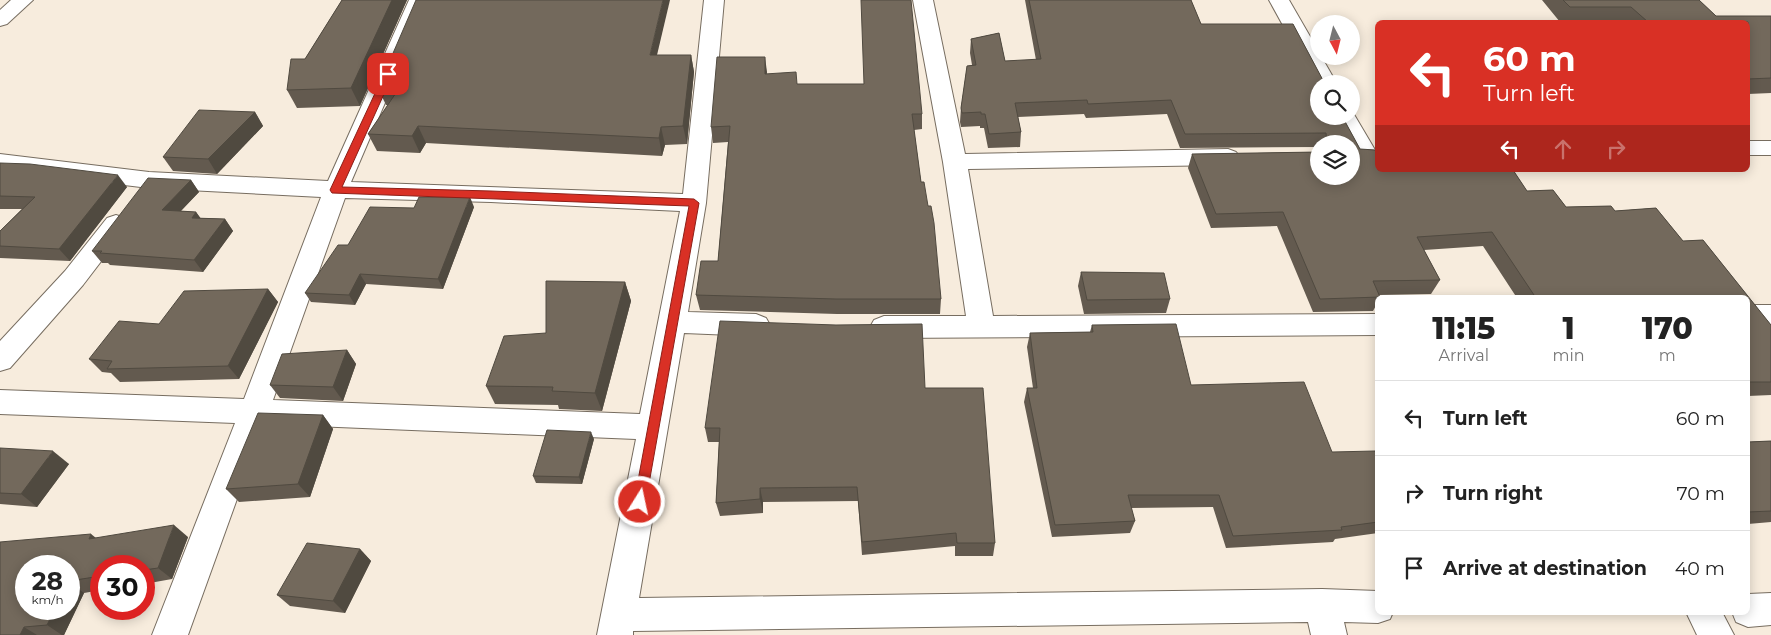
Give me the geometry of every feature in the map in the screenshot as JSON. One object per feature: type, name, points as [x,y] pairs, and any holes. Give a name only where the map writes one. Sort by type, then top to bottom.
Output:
[{"type":"street","points":[[0,20],[23,0]]},
{"type":"street","points":[[170,635],[336,190],[420,0]]},
{"type":"street","points":[[714,0],[694,203],[617,625],[1325,620],[1375,608]]},
{"type":"street","points":[[923,0],[955,162],[981,326]]},
{"type":"street","points":[[1279,0],[1321,75]]},
{"type":"street","points":[[1349,125],[1365,155]]},
{"type":"street","points":[[1750,148],[1771,148]]},
{"type":"street","points":[[955,162],[1250,157]]},
{"type":"street","points":[[0,162],[150,180],[336,190],[491,194],[694,203]]},
{"type":"street","points":[[0,360],[74,278],[150,180]]},
{"type":"street","points":[[1750,315],[1771,315]]},
{"type":"street","points":[[673,322],[777,325]]},
{"type":"street","points":[[856,327],[1375,324]]},
{"type":"street","points":[[0,402],[654,426]]},
{"type":"street","points":[[1750,610],[1771,609]]},
{"type":"street","points":[[1705,615],[1716,635]]},
{"type":"building","points":[[342,0],[392,0],[351,88],[287,90],[291,59],[305,59]]},
{"type":"building","points":[[416,0],[663,0],[650,55],[691,55],[683,126],[661,127],[659,138],[418,126],[412,136],[368,134],[400,87],[378,88]]},
{"type":"building","points":[[861,0],[911,0],[922,114],[912,114],[921,182],[924,182],[928,206],[931,206],[934,223],[941,299],[836,299],[696,295],[701,261],[718,261],[730,126],[711,127],[717,57],[765,57],[765,74],[796,72],[797,84],[864,84]]},
{"type":"building","points":[[1029,0],[1191,0],[1201,24],[1293,24],[1310,56],[1310,65],[1315,65],[1320,75],[1310,75],[1310,125],[1347,125],[1352,135],[1326,135],[1326,133],[1185,134],[1171,100],[1088,104],[1087,100],[1015,103],[1021,132],[989,134],[985,114],[981,114],[981,112],[962,113],[961,108],[967,66],[976,65],[971,39],[999,33],[1005,61],[1041,59]]},
{"type":"building","points":[[1563,0],[1699,0],[1716,16],[1771,16],[1771,78],[1750,79],[1750,20],[1646,20],[1631,7],[1570,7]]},
{"type":"building","points":[[199,110],[255,112],[208,159],[163,157]]},
{"type":"building","points":[[1360,149],[1375,150],[1375,172],[1514,172],[1527,191],[1553,190],[1566,207],[1611,206],[1615,211],[1656,208],[1683,241],[1703,240],[1747,295],[1534,295],[1492,232],[1417,237],[1440,280],[1373,281],[1379,295],[1375,295],[1375,297],[1320,299],[1283,212],[1216,214],[1192,154],[1310,152],[1310,185],[1360,185]]},
{"type":"building","points":[[0,163],[30,164],[118,175],[59,249],[0,246],[0,231],[35,197],[0,196]]},
{"type":"building","points":[[148,178],[191,180],[162,210],[196,212],[192,218],[225,219],[194,260],[92,251]]},
{"type":"building","points":[[419,197],[470,197],[438,279],[360,274],[349,295],[305,293],[338,245],[348,245],[370,207],[414,208]]},
{"type":"building","points":[[1081,272],[1164,273],[1170,299],[1087,300]]},
{"type":"building","points":[[546,281],[625,282],[595,393],[552,391],[553,387],[486,386],[504,336],[546,333]]},
{"type":"building","points":[[268,289],[228,366],[107,369],[112,361],[89,359],[119,321],[159,324],[184,291]]},
{"type":"building","points":[[1750,299],[1771,325],[1771,382],[1750,382]]},
{"type":"building","points":[[720,321],[836,325],[922,324],[925,388],[983,388],[995,543],[957,543],[956,533],[862,542],[857,487],[760,488],[760,499],[716,503],[720,428],[705,428]]},
{"type":"building","points":[[1176,324],[1191,385],[1304,382],[1332,452],[1375,451],[1375,522],[1341,527],[1342,530],[1233,536],[1219,495],[1128,495],[1135,521],[1055,525],[1027,388],[1037,388],[1030,333],[1093,332],[1092,325]]},
{"type":"building","points":[[347,350],[333,387],[270,385],[282,354]]},
{"type":"building","points":[[258,413],[323,415],[298,484],[226,489]]},
{"type":"building","points":[[547,430],[591,432],[579,477],[533,476]]},
{"type":"building","points":[[1771,441],[1771,511],[1750,512],[1750,442]]},
{"type":"building","points":[[0,448],[53,451],[21,494],[0,493]]},
{"type":"building","points":[[174,525],[158,568],[155,568],[155,555],[90,555],[90,578],[80,579],[80,555],[15,555],[15,620],[50,620],[47,625],[24,627],[20,635],[0,635],[0,542],[91,534],[89,539]]},
{"type":"building","points":[[307,543],[360,549],[333,601],[277,595]]},
{"type":"route","points":[[388,74],[336,190],[491,194],[694,203],[640,502]]}]
